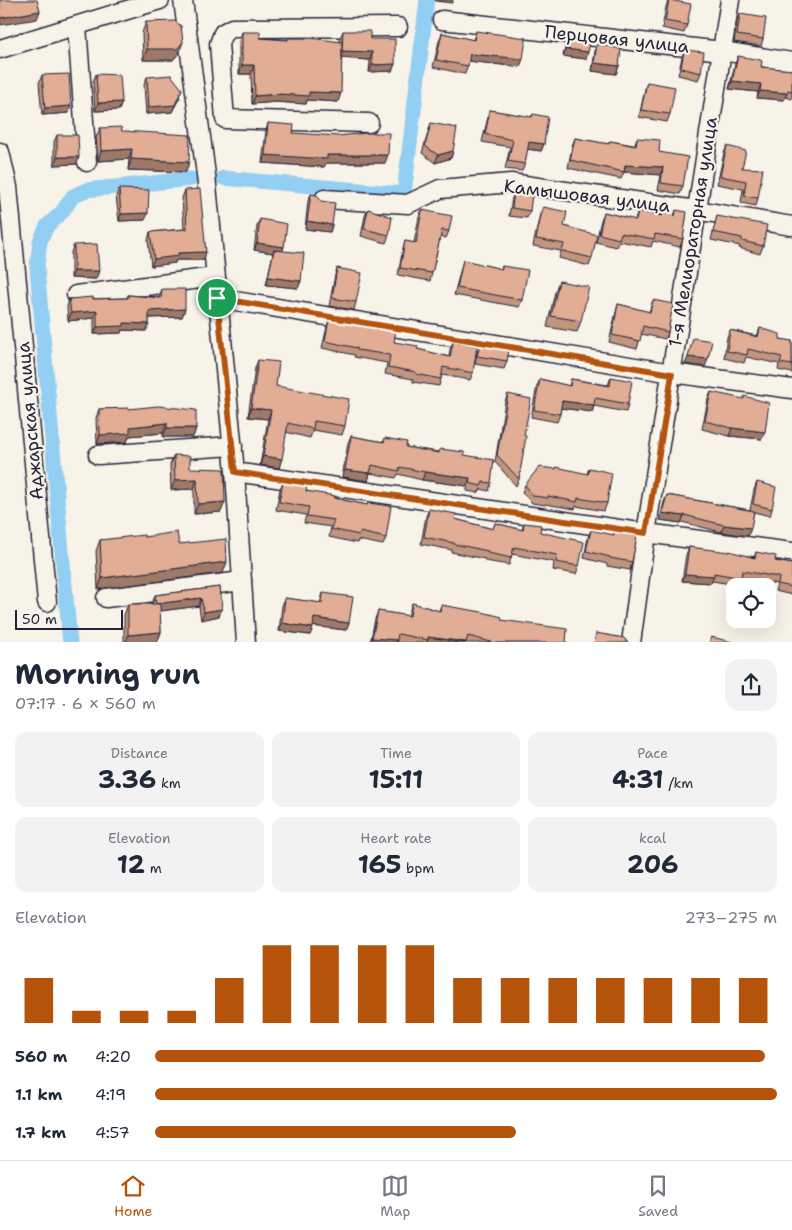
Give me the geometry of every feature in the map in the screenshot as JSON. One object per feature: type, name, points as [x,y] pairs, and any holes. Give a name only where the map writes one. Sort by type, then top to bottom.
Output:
[{"type":"street","points":[[0,49],[160,0]]},
{"type":"street","points":[[183,0],[206,175],[233,446],[246,642]]},
{"type":"street","name":"1-я Мелиораторная улица","points":[[631,642],[646,533],[730,0]]},
{"type":"street","name":"Перцовая улица","points":[[442,20],[722,50],[792,62]]},
{"type":"street","points":[[77,26],[87,162]]},
{"type":"street","points":[[224,120],[219,44],[223,33],[232,28],[398,27]]},
{"type":"street","points":[[199,120],[369,123]]},
{"type":"street","name":"Аджарская улица","points":[[0,152],[8,187],[47,602]]},
{"type":"street","name":"Камышовая улица","points":[[324,199],[408,204],[440,189],[511,184],[696,210],[792,226]]},
{"type":"street","points":[[76,295],[215,277]]},
{"type":"street","points":[[217,298],[672,374],[792,389]]},
{"type":"street","points":[[98,454],[233,446]]},
{"type":"street","points":[[235,472],[646,533],[792,552]]},
{"type":"street","points":[[106,598],[242,582]]},
{"type":"building","points":[[0,0],[37,0],[40,11],[0,18]]},
{"type":"building","points":[[669,0],[691,4],[687,25],[665,21]]},
{"type":"building","points":[[740,14],[766,18],[763,39],[737,35]]},
{"type":"building","points":[[175,21],[181,26],[183,42],[177,49],[147,49],[146,22]]},
{"type":"building","points":[[343,31],[370,31],[370,39],[395,39],[395,64],[372,65],[372,52],[342,51]]},
{"type":"building","points":[[476,31],[526,38],[523,59],[470,54],[468,66],[436,60],[442,33],[474,40]]},
{"type":"building","points":[[242,32],[260,32],[260,38],[288,40],[288,38],[310,38],[342,42],[341,93],[309,92],[309,96],[279,94],[255,96],[254,65],[242,65]]},
{"type":"building","points":[[568,37],[591,39],[588,52],[566,49]]},
{"type":"building","points":[[597,44],[621,49],[619,66],[594,63]]},
{"type":"building","points":[[684,50],[704,52],[701,73],[681,68]]},
{"type":"building","points":[[738,56],[760,60],[762,61],[761,67],[792,70],[792,91],[788,90],[787,93],[760,91],[761,84],[732,81]]},
{"type":"building","points":[[69,74],[71,106],[45,108],[42,75]]},
{"type":"building","points":[[96,74],[120,75],[122,102],[98,103]]},
{"type":"building","points":[[171,75],[182,89],[175,105],[149,107],[147,77]]},
{"type":"building","points":[[647,82],[675,87],[670,114],[641,110]]},
{"type":"building","points":[[490,110],[532,117],[533,114],[548,117],[544,144],[529,142],[525,164],[508,161],[513,140],[485,134]]},
{"type":"building","points":[[268,123],[294,125],[293,133],[338,136],[389,133],[388,155],[327,155],[327,159],[265,155]]},
{"type":"building","points":[[431,123],[457,128],[453,151],[438,155],[425,146]]},
{"type":"building","points":[[121,127],[122,131],[190,135],[189,162],[131,159],[132,149],[101,151],[100,128]]},
{"type":"building","points":[[57,135],[78,135],[79,157],[57,157]]},
{"type":"building","points":[[575,138],[609,144],[610,141],[636,146],[637,138],[660,140],[659,152],[688,157],[683,186],[661,183],[663,167],[625,165],[624,172],[570,160]]},
{"type":"building","points":[[727,146],[746,151],[742,168],[763,169],[758,198],[744,196],[746,181],[720,176]]},
{"type":"building","points":[[119,189],[149,190],[148,213],[121,214]]},
{"type":"building","points":[[200,189],[206,252],[178,253],[178,256],[154,259],[150,232],[187,229],[185,190]]},
{"type":"building","points":[[514,191],[532,194],[530,211],[512,208]]},
{"type":"building","points":[[311,194],[317,195],[321,201],[335,203],[332,225],[307,221]]},
{"type":"building","points":[[543,207],[567,212],[564,226],[597,235],[592,258],[562,251],[564,244],[536,239]]},
{"type":"building","points":[[368,209],[392,217],[389,235],[364,229]]},
{"type":"building","points":[[422,210],[452,216],[449,231],[442,230],[432,273],[400,268],[405,241],[416,243]]},
{"type":"building","points":[[676,210],[687,212],[683,239],[655,234],[654,239],[621,233],[619,239],[599,234],[604,212],[636,220],[638,211],[662,216],[663,213],[675,216]]},
{"type":"building","points":[[717,216],[767,225],[763,246],[742,241],[742,238],[713,232]]},
{"type":"building","points":[[260,219],[287,224],[284,247],[257,243]]},
{"type":"building","points":[[97,244],[99,271],[74,271],[74,245]]},
{"type":"building","points":[[274,250],[304,253],[301,281],[268,277]]},
{"type":"building","points":[[463,260],[502,269],[502,266],[528,270],[522,300],[457,288]]},
{"type":"building","points":[[337,268],[362,273],[356,302],[332,298]]},
{"type":"building","points":[[559,281],[589,287],[581,321],[551,316]]},
{"type":"building","points":[[162,289],[185,289],[185,309],[149,311],[149,324],[124,323],[124,326],[97,327],[97,311],[71,313],[69,299],[93,297],[93,299],[128,298],[128,295],[161,298]]},
{"type":"building","points":[[653,300],[673,304],[668,332],[643,326],[640,341],[612,335],[618,304],[650,312]]},
{"type":"building","points":[[329,319],[396,330],[394,342],[418,346],[417,349],[450,357],[453,342],[477,346],[473,373],[443,367],[441,379],[388,367],[390,355],[357,350],[357,348],[325,341]]},
{"type":"building","points":[[760,328],[780,334],[780,339],[792,341],[792,365],[780,363],[782,357],[748,349],[747,355],[727,351],[730,330],[758,337]]},
{"type":"building","points":[[693,338],[712,341],[708,359],[688,357]]},
{"type":"building","points":[[480,344],[509,349],[507,361],[477,356]]},
{"type":"building","points":[[258,360],[279,362],[276,386],[349,399],[345,426],[314,421],[313,429],[288,423],[282,459],[263,456],[271,410],[251,408]]},
{"type":"building","points":[[611,377],[632,381],[628,404],[595,398],[594,405],[562,401],[560,414],[534,410],[540,379],[570,386],[571,379],[610,386]]},
{"type":"building","points":[[711,392],[744,399],[744,396],[769,403],[765,432],[732,428],[705,421]]},
{"type":"building","points":[[508,394],[531,399],[524,435],[526,436],[519,479],[497,455]]},
{"type":"building","points":[[158,406],[196,410],[196,428],[167,428],[167,423],[130,427],[130,433],[100,435],[99,409],[129,409]]},
{"type":"building","points":[[351,436],[384,442],[385,438],[407,442],[406,447],[439,453],[440,449],[464,452],[464,455],[494,460],[491,483],[483,482],[481,486],[469,483],[470,478],[400,467],[399,471],[372,465],[370,473],[345,470]]},
{"type":"building","points":[[174,455],[190,456],[190,468],[224,469],[225,502],[198,504],[197,479],[175,480]]},
{"type":"building","points":[[539,467],[556,469],[556,467],[588,474],[589,468],[612,473],[607,503],[578,498],[577,502],[548,496],[548,498],[534,496],[525,485]]},
{"type":"building","points":[[283,482],[307,486],[306,491],[335,496],[334,498],[367,505],[368,503],[391,506],[386,538],[360,532],[359,535],[331,529],[334,520],[307,516],[309,507],[279,502]]},
{"type":"building","points":[[757,482],[776,487],[772,509],[753,504]]},
{"type":"building","points":[[667,495],[754,511],[751,528],[724,525],[684,515],[662,513]]},
{"type":"building","points":[[429,509],[456,514],[455,519],[493,529],[495,523],[523,530],[524,523],[541,525],[540,532],[584,542],[579,566],[556,562],[557,555],[514,547],[511,558],[424,537]]},
{"type":"building","points":[[591,530],[614,535],[614,532],[637,536],[632,562],[586,551]]},
{"type":"building","points":[[177,532],[179,544],[226,539],[227,562],[102,578],[100,540],[144,535],[144,537]]},
{"type":"building","points":[[689,547],[729,551],[755,558],[756,552],[776,556],[775,561],[792,564],[792,587],[778,584],[779,577],[742,571],[741,578],[714,573],[714,576],[685,574]]},
{"type":"building","points":[[220,587],[222,609],[204,612],[201,598],[156,604],[155,595]]},
{"type":"building","points":[[323,593],[353,597],[349,623],[314,618],[313,628],[282,623],[285,598],[322,603]]},
{"type":"building","points":[[412,603],[440,611],[441,605],[502,617],[501,620],[567,629],[566,642],[491,642],[468,636],[466,642],[428,637],[428,640],[398,634],[397,640],[372,638],[378,611],[410,616]]},
{"type":"building","points":[[128,604],[160,604],[161,632],[128,635]]},
{"type":"building","points":[[596,633],[624,638],[627,642],[594,642]]},
{"type":"building","points":[[711,637],[733,642],[709,642]]},
{"type":"waterway","points":[[223,178],[404,194],[427,0]]},
{"type":"waterway","points":[[70,642],[37,267],[40,241],[47,226],[62,212],[73,196],[86,190],[191,179]]},
{"type":"route","points":[[217,298],[672,374],[646,533],[235,472],[217,298]]}]
